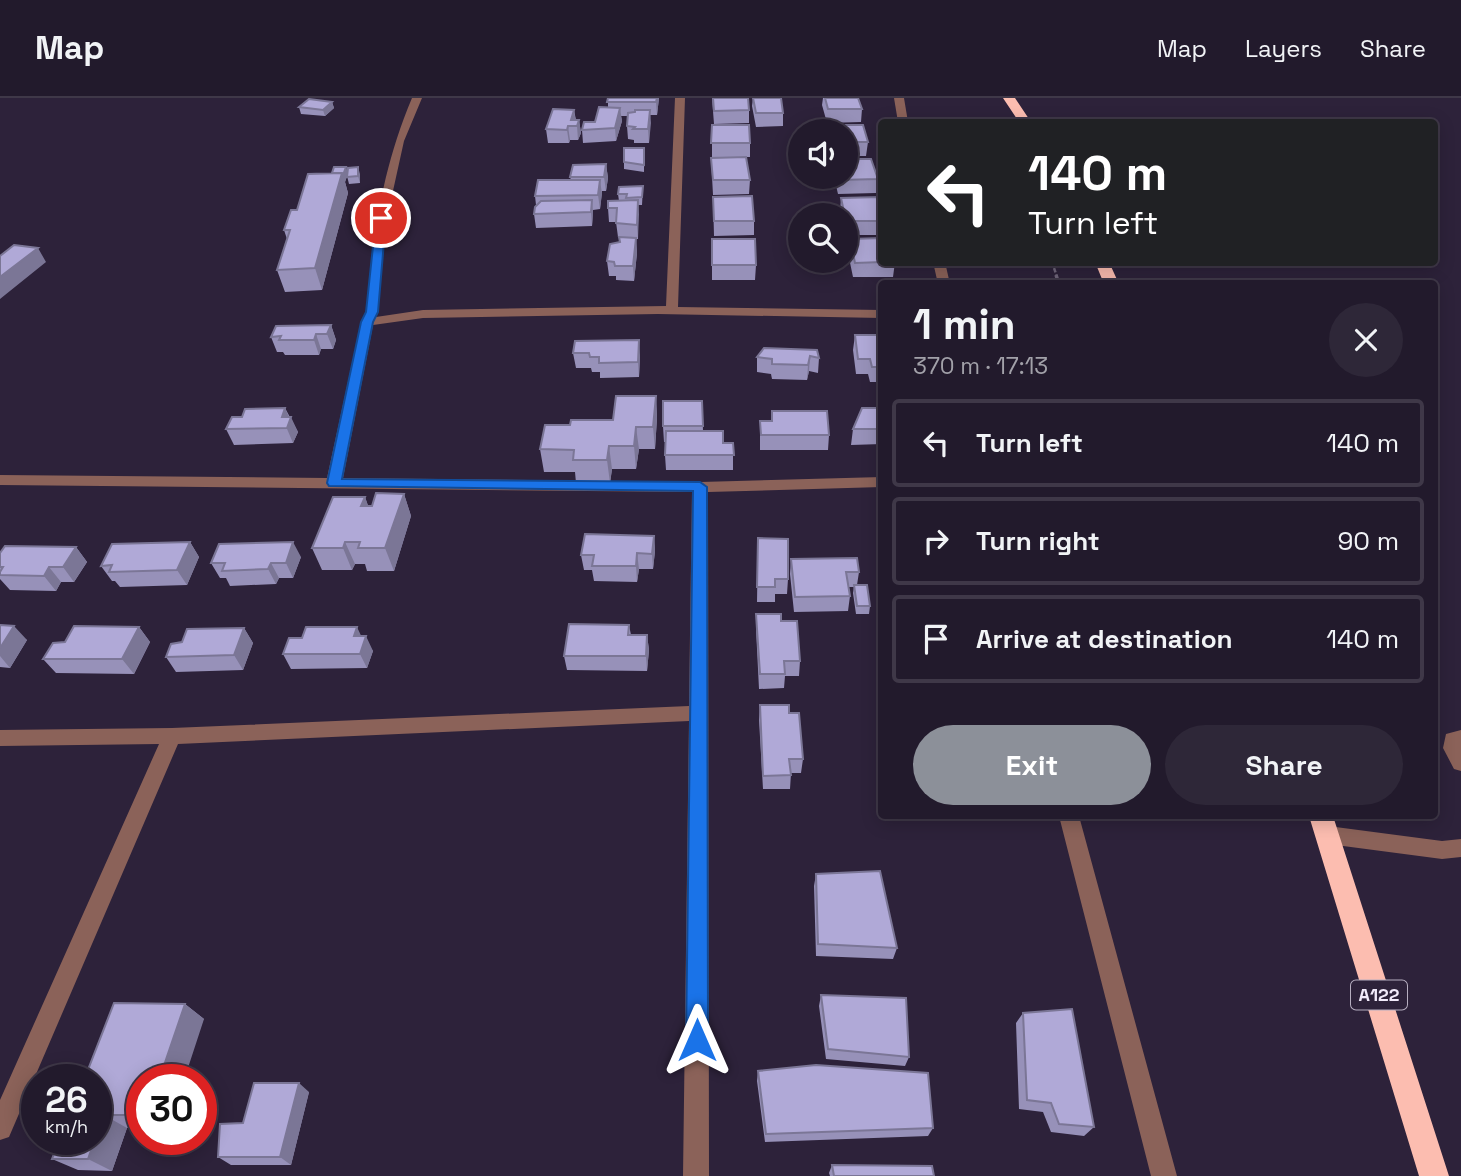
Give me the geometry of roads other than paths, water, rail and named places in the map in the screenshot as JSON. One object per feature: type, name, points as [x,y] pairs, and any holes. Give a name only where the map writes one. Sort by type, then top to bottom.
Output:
[{"type":"highway","points":[[1009,98],[1023,119]]},
{"type":"highway","name":"A122","points":[[1325,825],[1434,1176]]},
{"type":"street","points":[[334,483],[367,322],[372,312],[381,218],[399,141],[416,98]]},
{"type":"street","points":[[673,310],[680,98]]},
{"type":"street","points":[[899,98],[902,119]]},
{"type":"street","points":[[367,322],[423,314],[673,310],[878,314]]},
{"type":"street","points":[[0,480],[700,487],[878,482]]},
{"type":"street","points":[[696,1176],[700,487]]},
{"type":"street","points":[[0,738],[172,736],[700,713]]},
{"type":"street","points":[[0,1128],[172,736]]},
{"type":"street","points":[[1461,738],[1453,740],[1453,748],[1461,763]]},
{"type":"street","points":[[1070,819],[1164,1176]]},
{"type":"street","points":[[1325,825],[1442,850],[1461,848]]}]
